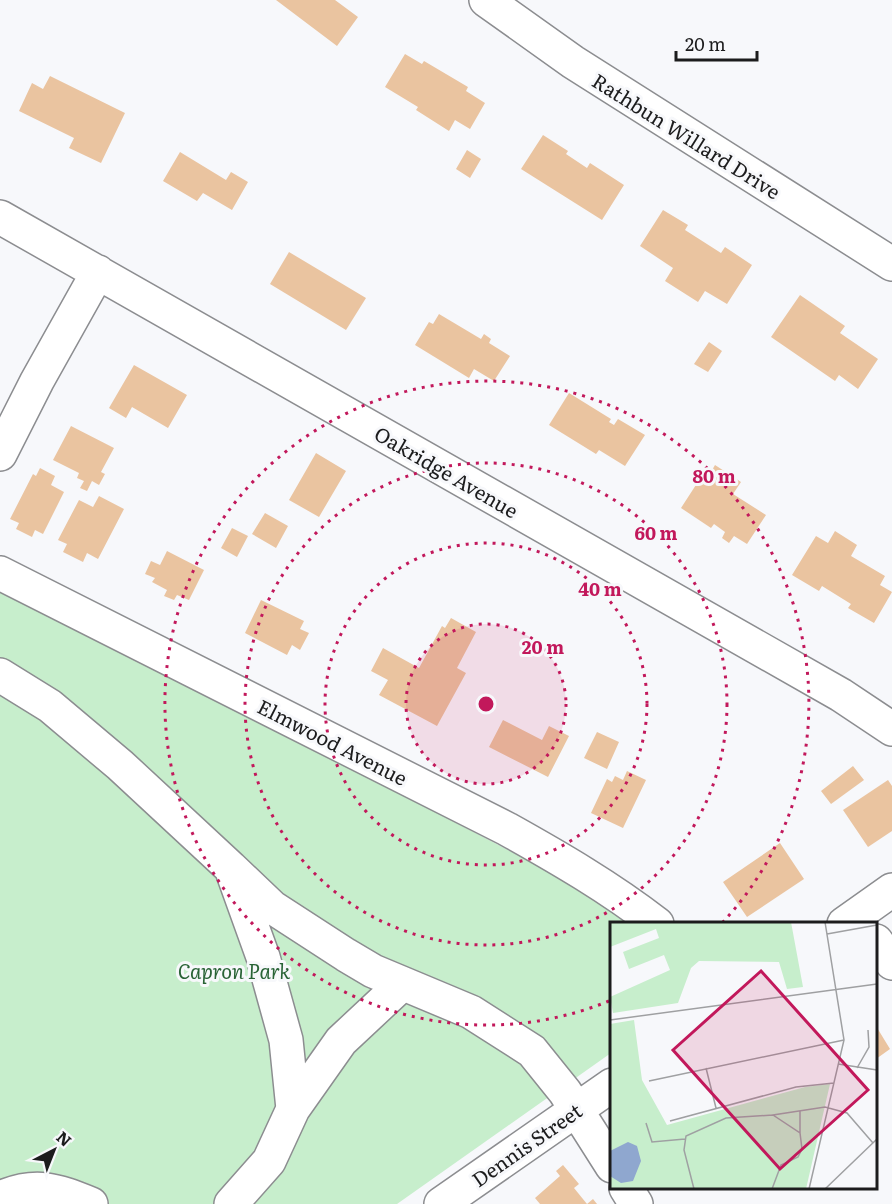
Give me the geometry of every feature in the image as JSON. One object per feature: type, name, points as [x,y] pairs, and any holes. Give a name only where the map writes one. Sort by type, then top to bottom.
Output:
[{"type":"street","name":"Rathbun Willard Drive","points":[[486,0],[573,62],[892,264]]},
{"type":"street","name":"Oakridge Avenue","points":[[0,217],[841,695],[892,729]]},
{"type":"street","points":[[0,454],[37,381],[98,272]]},
{"type":"street","name":"Elmwood Avenue","points":[[0,573],[507,829],[616,892],[654,922]]},
{"type":"street","points":[[0,675],[50,706],[120,765],[272,907],[306,931],[373,971],[471,1012],[532,1051],[565,1092],[610,1163]]},
{"type":"street","points":[[231,868],[263,957],[286,1041],[293,1109]]},
{"type":"street","points":[[855,921],[892,890]]},
{"type":"street","points":[[877,942],[892,963]]},
{"type":"street","points":[[231,1204],[269,1161],[293,1109],[341,1041],[402,984]]},
{"type":"street","name":"Dennis Street","points":[[441,1204],[610,1085]]},
{"type":"street","points":[[0,1198],[27,1189],[57,1191],[91,1204]]},
{"type":"street","points":[[627,1189],[636,1204]]},
{"type":"green space","name":"Capron Park","points":[[0,590],[215,697],[552,873],[626,922],[610,922],[610,1054],[397,1204],[0,1204]]},
{"type":"building","points":[[276,0],[335,0],[358,17],[337,46]]},
{"type":"building","points":[[405,54],[422,64],[424,61],[468,87],[466,91],[485,103],[470,129],[455,120],[449,131],[416,110],[418,107],[385,87]]},
{"type":"building","points":[[50,76],[125,113],[101,163],[69,148],[74,138],[19,111],[32,83],[43,89]]},
{"type":"building","points":[[543,135],[568,151],[566,154],[587,168],[590,163],[624,185],[602,220],[521,169]]},
{"type":"building","points":[[467,150],[481,159],[470,178],[456,169]]},
{"type":"building","points":[[180,152],[226,180],[231,172],[248,182],[232,210],[203,193],[197,201],[163,181]]},
{"type":"building","points":[[663,210],[688,225],[685,230],[721,253],[725,247],[752,265],[727,304],[705,291],[698,302],[665,281],[673,268],[640,246]]},
{"type":"building","points":[[289,252],[366,298],[346,330],[270,284]]},
{"type":"building","points":[[800,295],[845,326],[840,333],[878,359],[858,389],[839,375],[835,381],[771,337]]},
{"type":"building","points":[[439,314],[481,339],[484,334],[491,339],[489,343],[510,356],[494,381],[474,369],[469,378],[415,345],[429,322],[433,324]]},
{"type":"building","points":[[709,342],[722,351],[708,372],[694,364]]},
{"type":"building","points":[[134,365],[187,395],[168,428],[132,407],[126,418],[109,408]]},
{"type":"building","points":[[569,393],[611,419],[609,422],[614,425],[618,419],[645,435],[625,466],[599,450],[596,454],[549,425]]},
{"type":"building","points":[[71,426],[114,448],[101,472],[105,474],[99,485],[92,481],[87,491],[80,488],[84,481],[77,478],[79,473],[53,460]]},
{"type":"building","points":[[316,453],[346,471],[319,517],[289,500]]},
{"type":"building","points":[[715,465],[741,482],[733,494],[766,515],[747,544],[734,536],[729,543],[722,538],[725,532],[714,524],[711,528],[681,508],[703,474],[708,477]]},
{"type":"building","points":[[40,468],[55,476],[51,485],[64,492],[43,534],[35,530],[32,537],[16,529],[19,523],[10,519],[33,474],[36,476]]},
{"type":"building","points":[[99,496],[124,509],[98,559],[87,553],[83,562],[63,552],[67,544],[58,540],[79,500],[93,507]]},
{"type":"building","points":[[265,513],[288,526],[276,548],[252,534]]},
{"type":"building","points":[[232,528],[248,536],[237,557],[221,548]]},
{"type":"building","points":[[835,531],[857,545],[851,556],[885,576],[880,585],[892,592],[874,623],[848,608],[851,604],[822,586],[819,591],[792,575],[816,536],[828,543]]},
{"type":"building","points":[[167,551],[204,570],[189,600],[177,595],[174,600],[164,596],[167,590],[152,582],[155,578],[145,574],[151,561],[160,565]]},
{"type":"building","points":[[261,600],[304,621],[300,629],[309,633],[300,650],[292,645],[287,655],[245,633]]},
{"type":"building","points":[[451,618],[476,632],[457,668],[466,673],[437,726],[379,695],[388,680],[371,671],[383,648],[419,668],[442,626],[445,628]]},
{"type":"building","points":[[503,720],[542,740],[549,726],[569,736],[548,777],[489,747]]},
{"type":"building","points":[[597,732],[619,742],[607,769],[584,758]]},
{"type":"building","points":[[853,766],[864,780],[831,804],[821,791]]},
{"type":"building","points":[[627,771],[646,780],[623,828],[591,813],[607,779],[612,782],[615,776],[623,780]]},
{"type":"building","points":[[888,780],[892,786],[892,831],[868,847],[843,810]]},
{"type":"building","points":[[780,843],[804,879],[747,917],[723,882]]},
{"type":"building","points":[[877,1028],[890,1049],[877,1058]]},
{"type":"building","points":[[563,1165],[579,1184],[574,1188],[587,1204],[540,1204],[535,1198],[560,1176],[556,1171]]},
{"type":"building","points":[[593,1199],[597,1204],[587,1204]]}]
